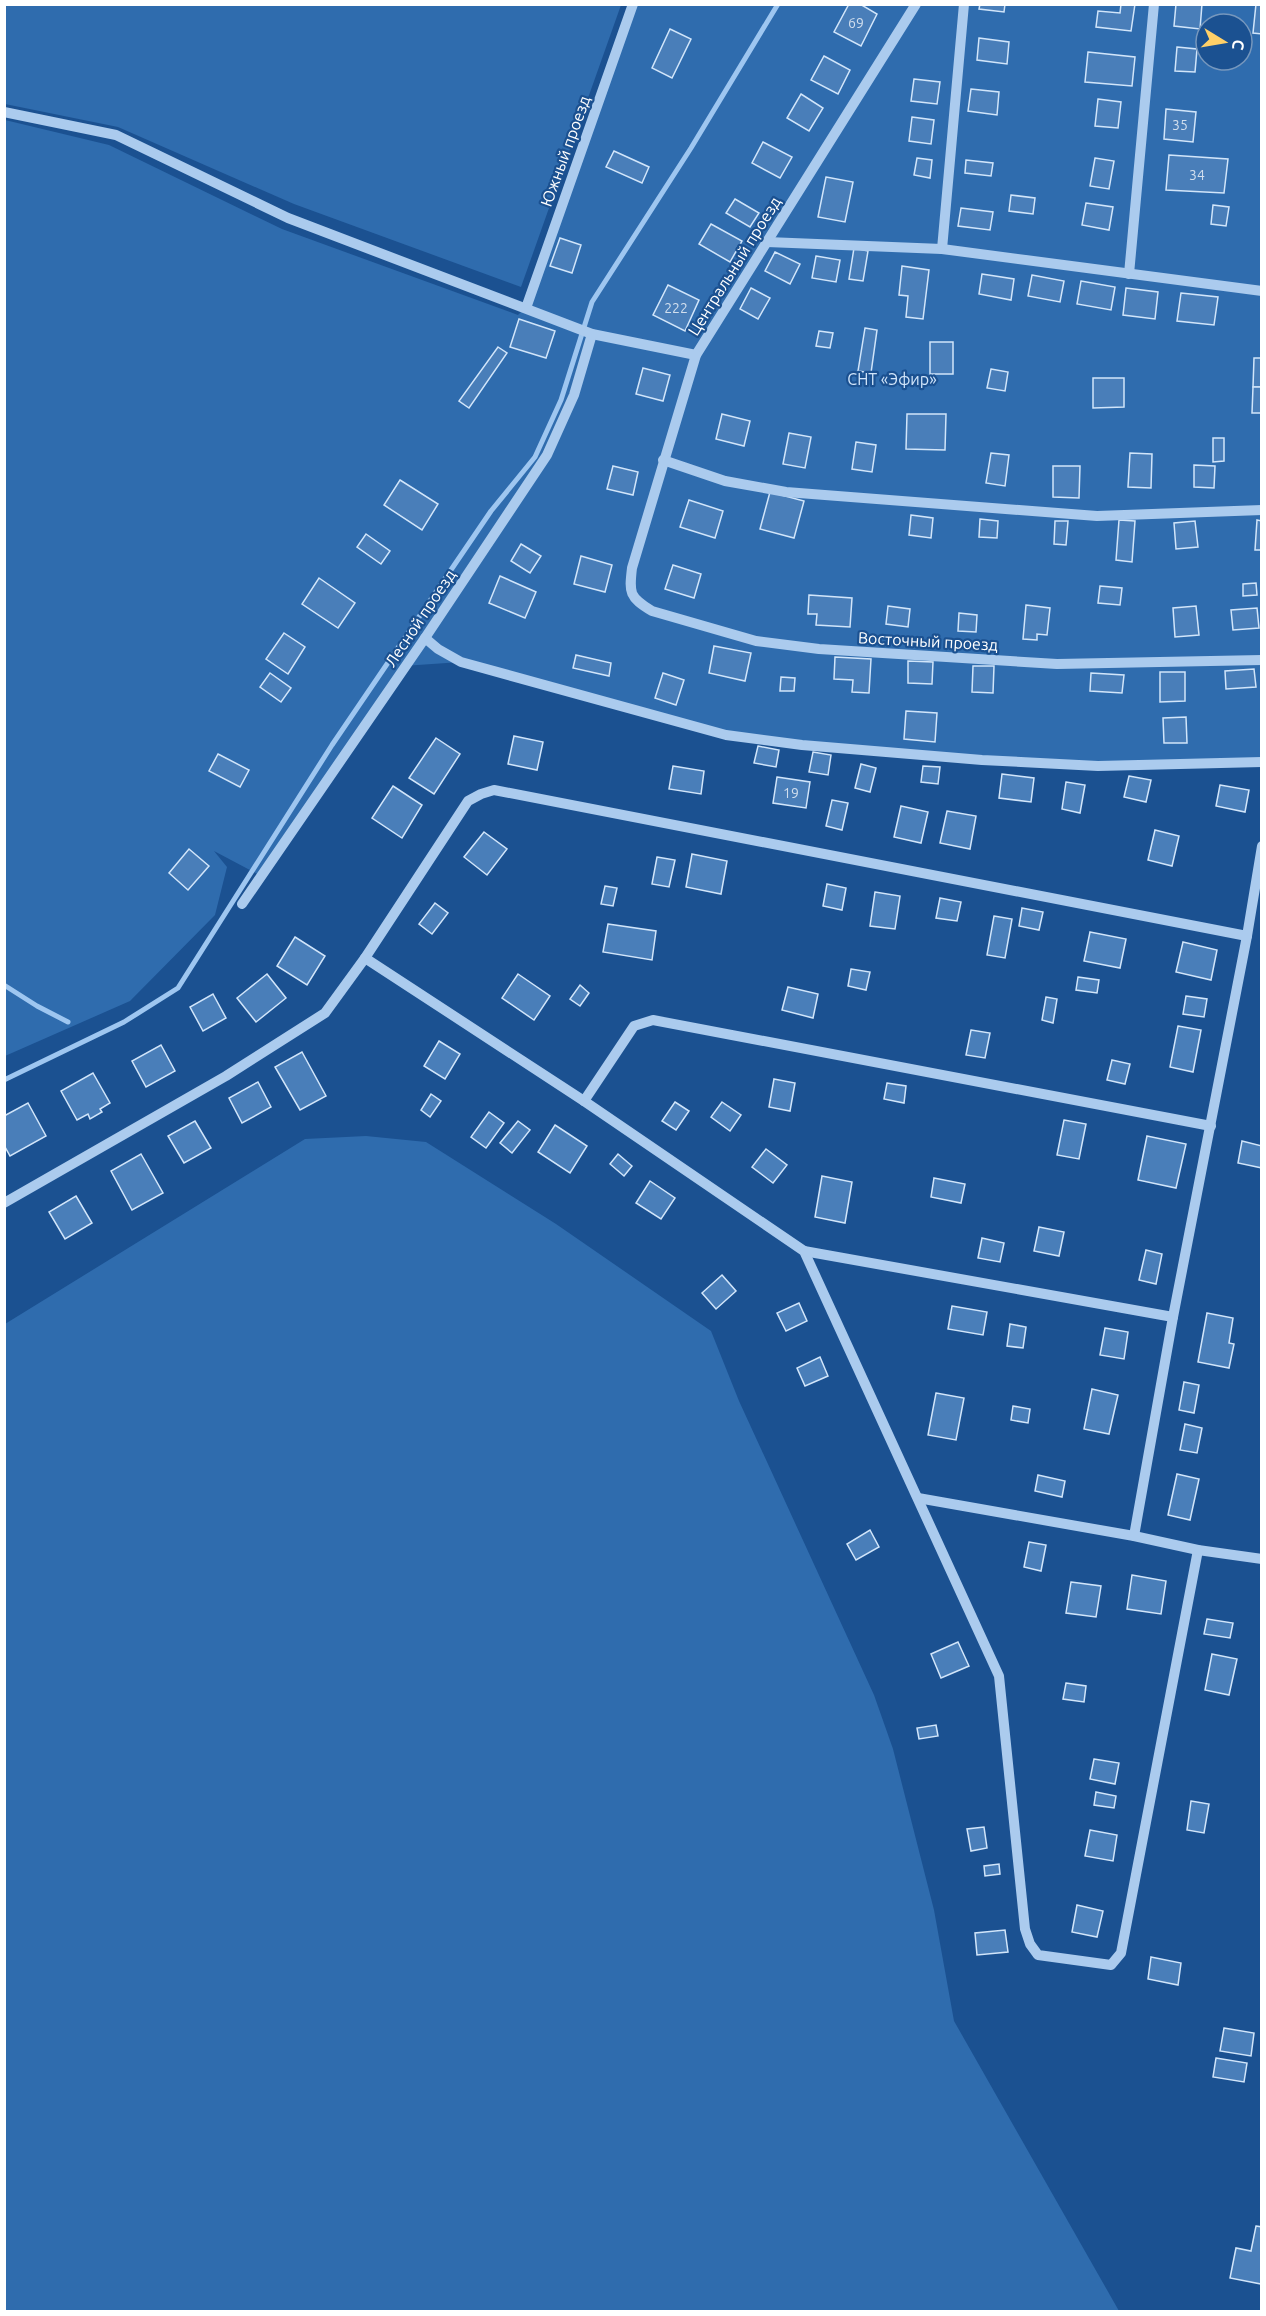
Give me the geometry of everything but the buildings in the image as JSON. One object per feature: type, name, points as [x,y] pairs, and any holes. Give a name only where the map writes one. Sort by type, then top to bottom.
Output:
[{"type":"street","name":"Южный проезд","points":[[526,308],[633,4]]},
{"type":"street","name":"Центральный проезд","points":[[632,568],[696,356],[916,4]]},
{"type":"street","points":[[942,249],[964,4]]},
{"type":"street","points":[[1129,274],[1154,4]]},
{"type":"street","points":[[4,112],[116,135],[288,218],[592,334],[696,356]]},
{"type":"street","points":[[767,242],[942,249],[1262,291]]},
{"type":"street","name":"Лесной проезд","points":[[242,904],[425,638],[547,455],[574,395],[592,334]]},
{"type":"street","points":[[663,460],[725,481],[797,493],[1097,516],[1262,510]]},
{"type":"street","name":"Восточный проезд","points":[[632,568],[629,589],[638,602],[652,611],[756,641],[819,649],[1057,664],[1262,660]]},
{"type":"street","points":[[425,638],[438,649],[461,662],[726,735],[813,746],[1028,763],[1098,766],[1262,762]]},
{"type":"street","points":[[4,1203],[226,1076],[325,1013],[365,958],[468,801],[494,790],[1247,936]]},
{"type":"street","points":[[1134,1536],[1262,846]]},
{"type":"street","points":[[365,958],[584,1101],[804,1251],[1173,1317]]},
{"type":"street","points":[[584,1101],[634,1026],[653,1020],[1211,1126]]},
{"type":"street","points":[[804,1251],[999,1676],[1025,1929],[1030,1944],[1038,1955],[1111,1965],[1121,1953],[1198,1550]]},
{"type":"street","points":[[918,1498],[1134,1536],[1198,1550],[1262,1559]]},
{"type":"green space","points":[[4,5],[621,5],[521,287],[294,204],[118,127],[5,104]]},
{"type":"green space","name":"СНТ «Эфир»","points":[[633,5],[1261,5],[1261,759],[1098,766],[726,735],[461,662],[403,666],[261,876],[214,851],[227,867],[215,915],[130,1001],[5,1056],[5,120],[109,145],[282,229],[518,315],[526,307]]},
{"type":"green space","points":[[366,1136],[426,1142],[556,1224],[711,1331],[739,1401],[874,1695],[893,1749],[934,1910],[954,2021],[1119,2311],[5,2311],[5,1324],[305,1139]]},
{"type":"waterway","points":[[4,1080],[124,1022],[178,988],[332,745],[491,511],[535,457],[561,400],[592,302],[691,148],[778,4]]},
{"type":"waterway","points":[[4,985],[68,1022]]}]
